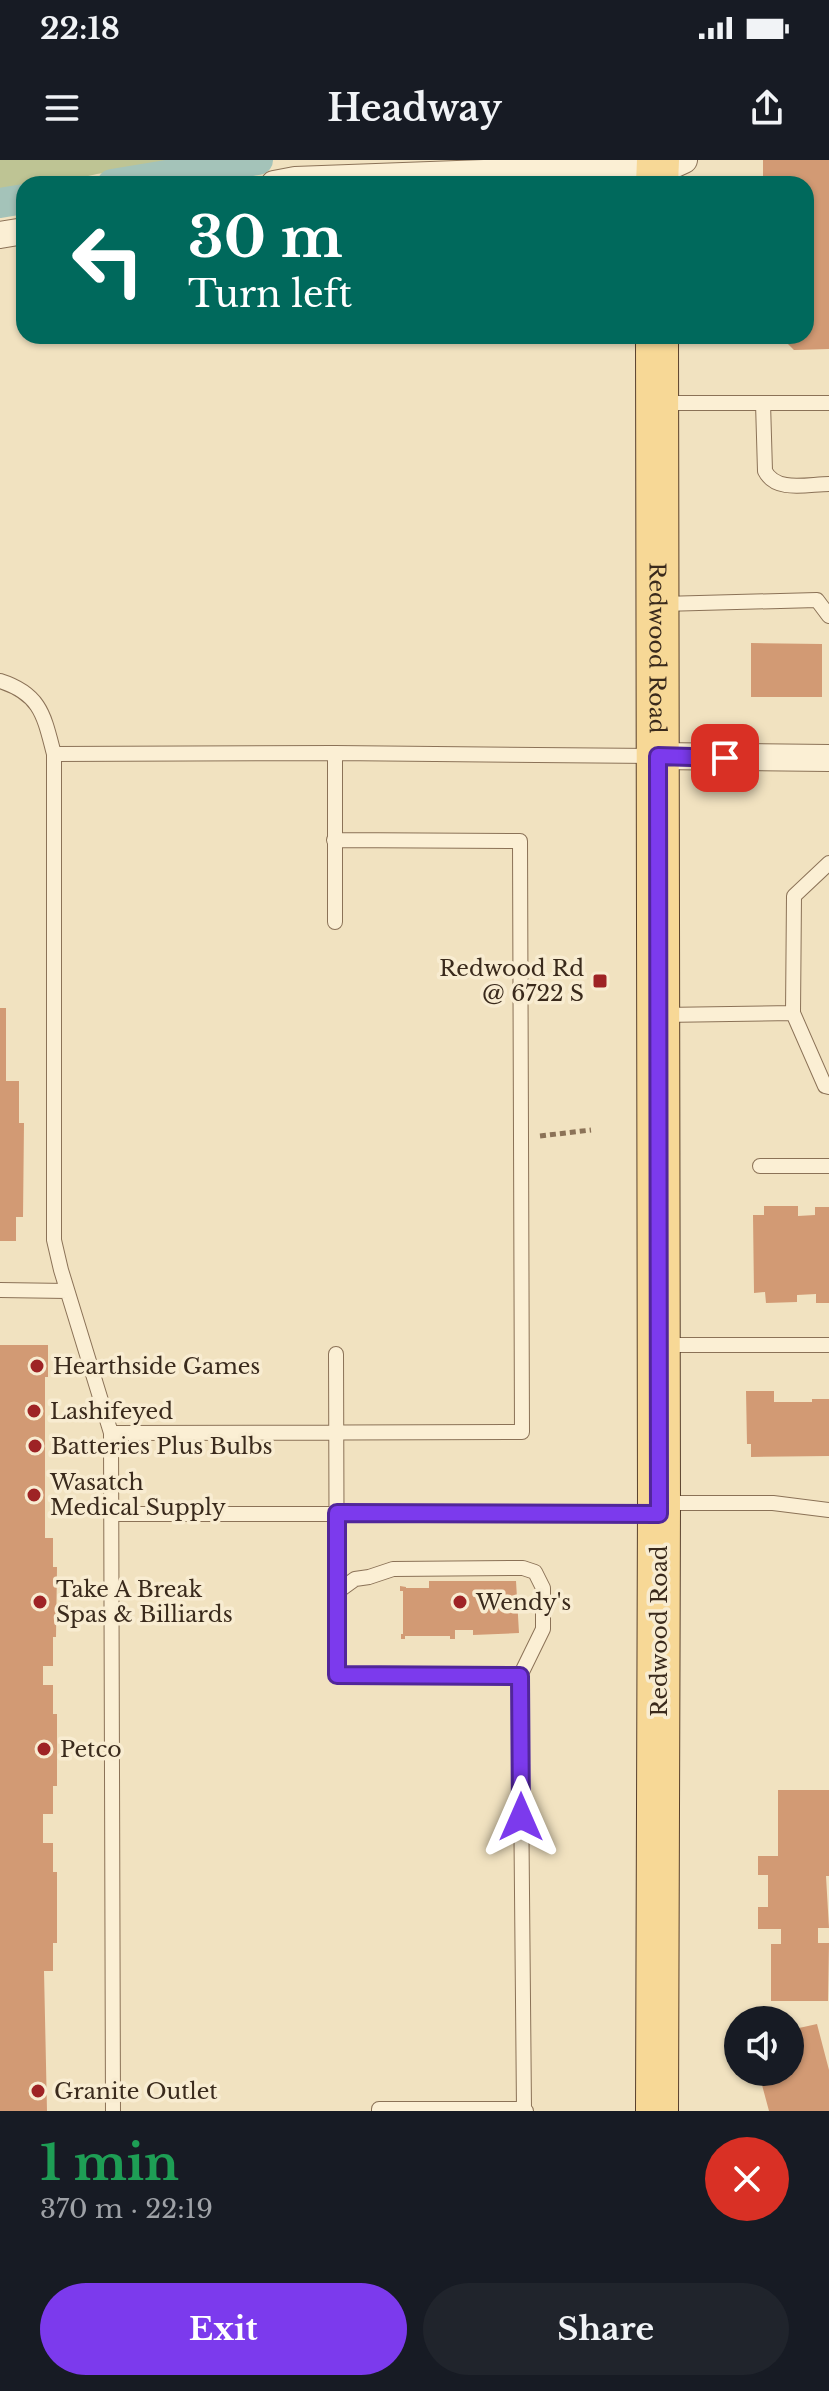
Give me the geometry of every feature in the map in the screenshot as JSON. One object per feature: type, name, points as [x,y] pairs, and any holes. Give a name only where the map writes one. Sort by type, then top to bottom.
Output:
[{"type":"main road","name":"Redwood Road","points":[[657,344],[657,2111]]},
{"type":"street","points":[[403,176],[664,169]]},
{"type":"street","points":[[658,756],[829,758]]},
{"type":"lane","points":[[657,403],[829,403]]},
{"type":"lane","points":[[763,403],[765,471],[770,481],[779,485],[829,484]]},
{"type":"lane","points":[[657,604],[817,600],[829,616]]},
{"type":"lane","points":[[0,681],[30,695],[48,730],[54,754],[54,1240],[111,1433],[113,2111]]},
{"type":"lane","points":[[335,753],[335,922]]},
{"type":"lane","points":[[54,754],[658,756]]},
{"type":"lane","points":[[111,1433],[522,1432],[520,841],[334,840]]},
{"type":"lane","points":[[829,863],[794,896],[793,1013],[825,1086],[829,1087]]},
{"type":"lane","points":[[657,1015],[793,1013]]},
{"type":"lane","points":[[760,1166],[829,1166]]},
{"type":"lane","points":[[0,1290],[67,1291]]},
{"type":"lane","points":[[659,1345],[829,1345]]},
{"type":"lane","points":[[336,1354],[337,1675],[520,1676]]},
{"type":"lane","points":[[112,1514],[659,1509],[773,1503],[829,1510]]},
{"type":"lane","points":[[337,1592],[355,1579],[393,1569],[529,1569],[539,1578],[543,1588],[543,1629],[520,1676],[525,2110],[379,2111]]},
{"type":"path","points":[[540,1136],[591,1130]]},
{"type":"green space","points":[[0,160],[188,160],[88,176],[16,176],[16,193],[0,197]]},
{"type":"building","points":[[763,160],[829,160],[829,349],[794,350],[788,344],[814,344],[814,176],[763,176]]},
{"type":"building","points":[[751,643],[822,644],[822,697],[751,697]]},
{"type":"building","points":[[0,1008],[6,1008],[6,1081],[19,1081],[19,1123],[24,1123],[23,1217],[16,1217],[16,1241],[0,1241]]},
{"type":"building","points":[[764,1206],[798,1206],[798,1216],[815,1215],[815,1207],[829,1207],[829,1303],[816,1303],[816,1294],[797,1295],[797,1302],[766,1303],[765,1292],[754,1293],[753,1215],[764,1215]]},
{"type":"building","points":[[0,1345],[48,1345],[48,1377],[45,1377],[45,1538],[53,1538],[53,1567],[57,1567],[56,1637],[53,1637],[53,1666],[43,1666],[43,1685],[53,1685],[53,1714],[57,1714],[57,1786],[53,1786],[53,1814],[43,1814],[43,1843],[53,1843],[53,1872],[57,1872],[57,1943],[53,1943],[53,1971],[44,1971],[47,2111],[0,2111]]},
{"type":"building","points":[[746,1391],[774,1391],[774,1402],[829,1399],[829,1456],[751,1457],[751,1444],[747,1444]]},
{"type":"building","name":"Wendy's","points":[[429,1581],[516,1581],[519,1633],[473,1635],[473,1630],[455,1630],[455,1639],[450,1639],[450,1636],[405,1636],[401,1639],[403,1591],[400,1591],[400,1586],[429,1588]]},
{"type":"building","points":[[778,1790],[829,1790],[829,1876],[826,1876],[829,1928],[818,1928],[818,1943],[829,1943],[828,2001],[771,2001],[771,1944],[781,1944],[781,1929],[758,1929],[758,1907],[768,1907],[768,1875],[758,1875],[758,1856],[778,1856]]},
{"type":"building","points":[[817,2024],[829,2070],[829,2111],[769,2111],[762,2086],[804,2086],[804,2027]]},
{"type":"waterway","points":[[161,176],[258,160]]},
{"type":"waterway","points":[[0,203],[16,200]]},
{"type":"place","name":"Redwood Rd @ 6722 S","points":[[600,981]]},
{"type":"place","name":"Hearthside Games","points":[[37,1366]]},
{"type":"place","name":"Lashifeyed","points":[[34,1411]]},
{"type":"place","name":"Batteries Plus Bulbs","points":[[35,1446]]},
{"type":"place","name":"Wasatch Medical Supply","points":[[34,1495]]},
{"type":"place","name":"Take A Break Spas & Billiards","points":[[40,1602]]},
{"type":"place","name":"Wendy's","points":[[460,1602]]},
{"type":"place","name":"Petco","points":[[44,1749]]},
{"type":"place","name":"Granite Outlet","points":[[38,2091]]},
{"type":"route","points":[[521,1817],[520,1676],[337,1675],[337,1513],[659,1514],[658,756],[725,758]]}]
